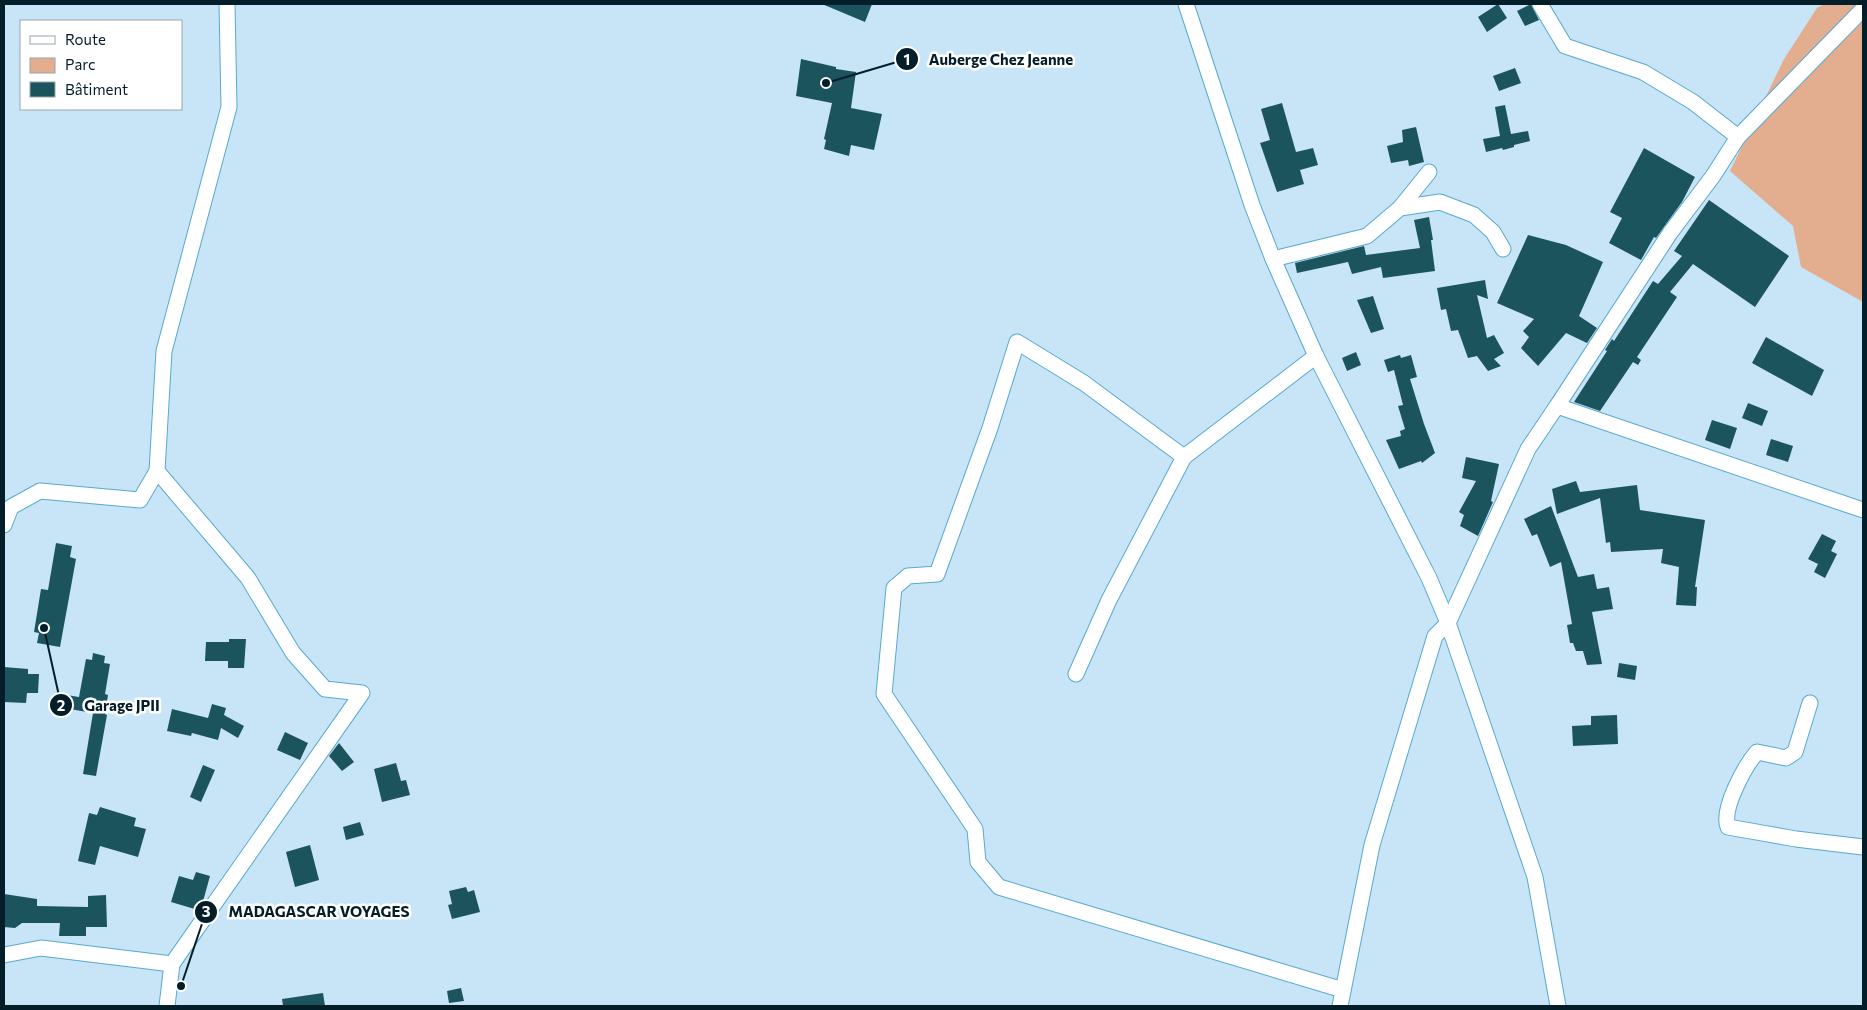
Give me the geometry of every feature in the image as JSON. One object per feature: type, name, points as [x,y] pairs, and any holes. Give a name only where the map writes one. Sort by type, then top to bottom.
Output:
[{"type":"street","points":[[4,525],[11,507],[40,491],[140,500],[157,471],[164,351],[229,107],[227,4]]},
{"type":"street","points":[[1186,4],[1252,205],[1273,259],[1316,356],[1429,578],[1448,623],[1535,877],[1558,1006]]},
{"type":"street","points":[[1541,4],[1565,46],[1643,72],[1693,102],[1738,137]]},
{"type":"street","points":[[1340,1006],[1372,845],[1435,636],[1448,623],[1528,449],[1670,233],[1713,176],[1738,137],[1863,9]]},
{"type":"street","points":[[1273,259],[1367,236],[1400,208],[1429,172]]},
{"type":"street","points":[[1400,208],[1440,202],[1474,215],[1493,232],[1503,248]]},
{"type":"street","points":[[1184,457],[1084,383],[1017,342],[990,428],[937,574],[908,576],[894,588],[884,694],[975,829],[978,862],[999,887],[1343,990]]},
{"type":"street","points":[[1076,674],[1109,600],[1184,457],[1316,356]]},
{"type":"street","points":[[1557,406],[1863,510]]},
{"type":"street","points":[[157,471],[248,578],[293,653],[325,689],[362,693],[172,964],[167,1006]]},
{"type":"street","points":[[1810,703],[1794,752],[1786,758],[1757,752],[1750,761],[1730,800],[1726,821],[1728,827],[1796,839],[1863,847]]},
{"type":"street","points":[[4,955],[41,948],[172,964]]},
{"type":"green space","points":[[1824,4],[1863,4],[1863,302],[1801,267],[1793,226],[1730,171],[1784,59],[1817,8]]},
{"type":"building","points":[[822,4],[872,4],[865,22]]},
{"type":"building","points":[[1498,4],[1507,18],[1487,32],[1478,17]]},
{"type":"building","points":[[1531,4],[1539,20],[1525,26],[1517,11]]},
{"type":"building","points":[[801,59],[836,67],[836,69],[856,72],[851,108],[882,114],[874,150],[851,145],[849,156],[824,149],[826,140],[824,139],[832,103],[796,96]]},
{"type":"building","points":[[1515,68],[1521,83],[1499,91],[1493,76]]},
{"type":"building","points":[[1282,103],[1296,152],[1313,148],[1318,165],[1300,170],[1304,184],[1277,192],[1260,143],[1270,140],[1261,109]]},
{"type":"building","points":[[1505,105],[1511,134],[1528,131],[1530,141],[1503,150],[1502,148],[1486,152],[1483,139],[1500,136],[1495,107]]},
{"type":"building","points":[[1416,127],[1424,162],[1409,166],[1408,160],[1391,163],[1387,146],[1403,142],[1402,130]]},
{"type":"building","points":[[1644,148],[1695,177],[1682,202],[1656,238],[1654,237],[1641,260],[1609,243],[1622,218],[1610,212]]},
{"type":"building","points":[[1709,200],[1789,256],[1755,307],[1693,264],[1670,292],[1677,297],[1637,357],[1641,360],[1638,365],[1633,362],[1600,411],[1574,402],[1607,351],[1605,350],[1612,339],[1614,341],[1653,281],[1658,284],[1682,256],[1674,251]]},
{"type":"building","points":[[1429,217],[1435,271],[1383,278],[1381,267],[1352,274],[1348,262],[1297,273],[1295,263],[1364,246],[1366,255],[1420,248],[1414,220]]},
{"type":"building","points":[[1528,235],[1566,245],[1603,262],[1579,316],[1597,328],[1587,343],[1566,333],[1538,366],[1521,348],[1529,337],[1523,331],[1534,319],[1497,303]]},
{"type":"building","points":[[1485,280],[1488,299],[1477,295],[1487,338],[1494,335],[1504,353],[1494,359],[1501,366],[1488,371],[1477,356],[1468,358],[1458,330],[1451,331],[1446,309],[1441,310],[1437,288]]},
{"type":"building","points":[[1373,296],[1384,329],[1371,333],[1357,300]]},
{"type":"building","points":[[1766,337],[1824,370],[1812,396],[1752,363]]},
{"type":"building","points":[[1356,352],[1361,365],[1347,371],[1342,358]]},
{"type":"building","points":[[1400,355],[1401,358],[1411,355],[1417,377],[1410,379],[1435,453],[1422,463],[1421,461],[1399,469],[1386,440],[1401,436],[1400,431],[1405,429],[1398,406],[1403,405],[1394,370],[1388,372],[1384,360]]},
{"type":"building","points":[[1748,403],[1768,411],[1762,426],[1742,418]]},
{"type":"building","points":[[1712,420],[1737,428],[1730,449],[1705,440]]},
{"type":"building","points":[[1771,439],[1793,446],[1788,462],[1766,455]]},
{"type":"building","points":[[1466,457],[1499,464],[1491,501],[1493,502],[1478,536],[1460,526],[1464,515],[1459,512],[1476,481],[1462,478]]},
{"type":"building","points":[[1576,481],[1580,492],[1637,485],[1640,510],[1705,520],[1695,587],[1697,587],[1696,606],[1676,605],[1679,567],[1661,563],[1663,549],[1611,552],[1610,542],[1606,543],[1600,498],[1557,514],[1552,489]]},
{"type":"building","points":[[1551,506],[1578,577],[1594,574],[1597,589],[1609,587],[1613,609],[1592,612],[1602,664],[1587,665],[1583,651],[1576,651],[1573,643],[1570,643],[1567,625],[1572,624],[1561,562],[1550,567],[1537,534],[1532,536],[1524,519]]},
{"type":"building","points":[[1822,534],[1836,541],[1831,551],[1837,554],[1825,578],[1814,572],[1818,564],[1808,559]]},
{"type":"building","points":[[56,543],[72,546],[70,557],[76,559],[60,647],[37,643],[39,633],[34,632],[41,589],[48,590]]},
{"type":"building","points":[[229,639],[246,639],[244,668],[228,668],[228,661],[205,661],[206,642],[229,642]]},
{"type":"building","points":[[93,653],[105,656],[104,663],[110,664],[105,694],[108,695],[105,714],[107,715],[96,776],[83,774],[93,713],[58,707],[60,694],[79,697],[86,659],[92,660]]},
{"type":"building","points":[[1619,663],[1637,666],[1635,680],[1617,677]]},
{"type":"building","points":[[4,667],[28,669],[28,674],[39,674],[38,693],[27,693],[26,703],[4,702]]},
{"type":"building","points":[[212,704],[226,708],[224,715],[244,726],[238,738],[221,728],[218,740],[192,733],[191,736],[167,731],[172,709],[208,718]]},
{"type":"building","points":[[1617,715],[1618,744],[1573,746],[1572,726],[1591,725],[1591,716]]},
{"type":"building","points":[[285,732],[308,743],[300,760],[277,750]]},
{"type":"building","points":[[339,743],[354,762],[342,771],[329,756]]},
{"type":"building","points":[[396,763],[401,781],[406,780],[410,795],[382,802],[374,769]]},
{"type":"building","points":[[203,765],[215,770],[201,802],[190,797]]},
{"type":"building","points":[[100,807],[136,818],[134,826],[146,829],[138,857],[100,846],[95,865],[78,861],[89,813],[97,815]]},
{"type":"building","points":[[360,822],[364,835],[346,840],[343,827]]},
{"type":"building","points":[[310,845],[319,880],[295,887],[286,852]]},
{"type":"building","points":[[196,872],[210,876],[202,905],[198,910],[171,902],[179,876],[193,880]]},
{"type":"building","points":[[466,887],[468,892],[474,890],[480,912],[452,919],[448,905],[452,904],[449,891]]},
{"type":"building","points":[[4,894],[37,899],[37,906],[88,907],[88,896],[106,895],[107,927],[86,927],[86,936],[59,936],[60,923],[22,923],[15,928],[4,927]]},
{"type":"building","points":[[461,988],[464,1001],[449,1003],[447,991]]},
{"type":"building","points":[[323,993],[325,1006],[283,1006],[282,999]]},
{"type":"place","name":"Auberge Chez Jeanne","points":[[826,83]]},
{"type":"place","name":"Garage JPII","points":[[44,628]]},
{"type":"place","name":"MADAGASCAR VOYAGES","points":[[181,986]]}]
